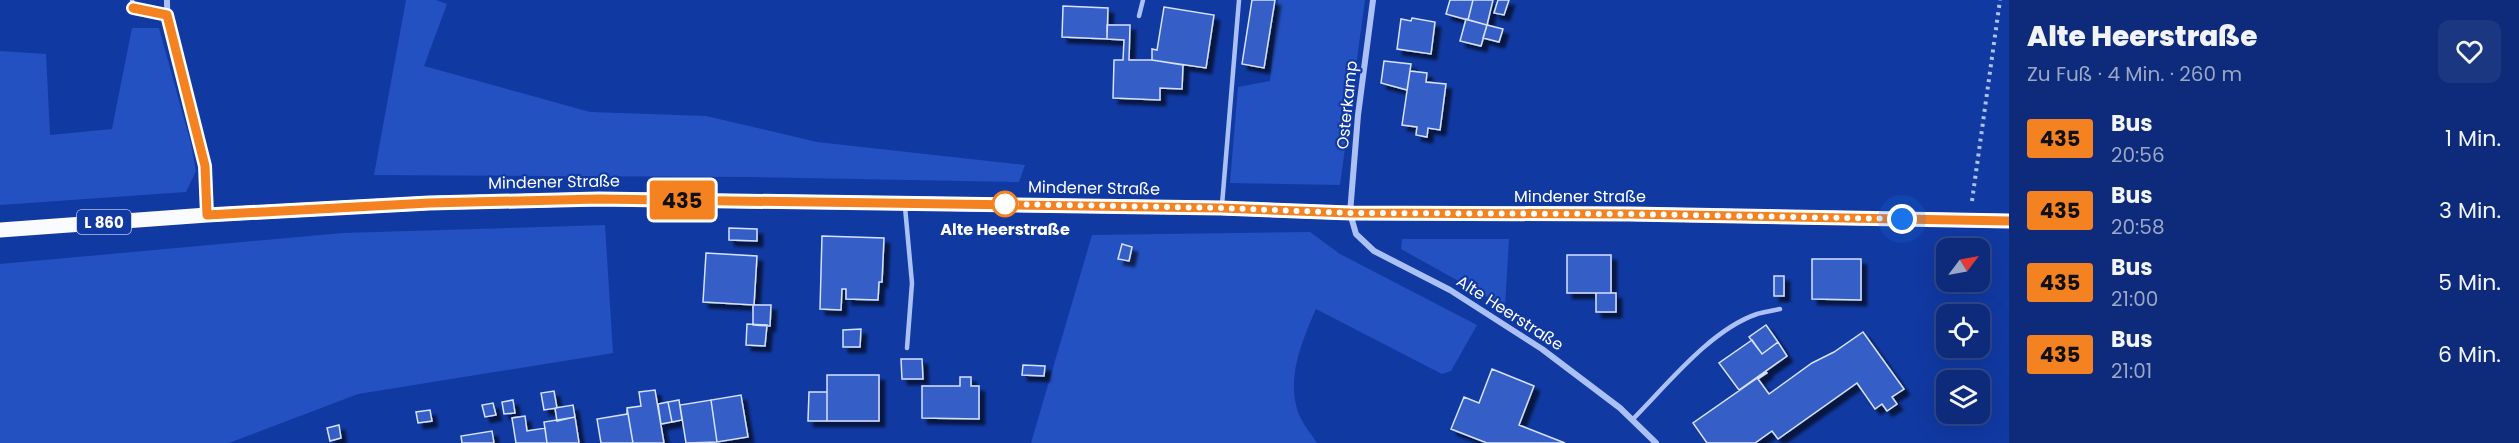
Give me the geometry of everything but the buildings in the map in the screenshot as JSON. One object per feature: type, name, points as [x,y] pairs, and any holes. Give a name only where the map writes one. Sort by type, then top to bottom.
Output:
[{"type":"main road","name":"Mindener Straße","points":[[0,230],[207,215],[429,203],[599,199],[905,202],[1221,208],[1350,213],[1630,214],[2009,221]]},
{"type":"street","points":[[167,0],[167,15],[205,166],[207,215]]},
{"type":"street","name":"Osterkamp","points":[[1350,213],[1358,116],[1373,0]]},
{"type":"street","name":"Alte Heerstraße","points":[[1350,213],[1356,234],[1374,251],[1450,290],[1496,318],[1573,371],[1656,443]]},
{"type":"lane","points":[[132,0],[133,8],[167,15]]},
{"type":"lane","points":[[1139,16],[1143,0]]},
{"type":"lane","points":[[1221,208],[1239,0]]},
{"type":"lane","points":[[905,202],[912,283],[907,348]]},
{"type":"lane","points":[[1632,420],[1706,347],[1734,326],[1756,314],[1780,309]]},
{"type":"path","points":[[1970,220],[2000,0]]},
{"type":"shaded area","points":[[406,0],[436,0],[447,4],[424,66],[590,112],[706,116],[817,142],[1025,165],[1019,182],[750,177],[374,175]]},
{"type":"shaded area","points":[[1278,0],[1365,0],[1340,185],[1230,183],[1238,87],[1270,81]]},
{"type":"shaded area","points":[[132,28],[159,28],[191,144],[196,171],[186,192],[0,205],[0,51],[46,54],[50,135],[112,129]]},
{"type":"shaded area","points":[[605,225],[613,353],[358,394],[229,443],[0,443],[0,264],[343,233]]},
{"type":"shaded area","points":[[1310,232],[1340,254],[1477,325],[1451,371],[1442,374],[1316,309],[1296,363],[1294,391],[1301,419],[1317,443],[1031,443],[1092,235]]},
{"type":"shaded area","points":[[1402,239],[1509,239],[1505,307],[1401,249]]},
{"type":"bus line","name":"435","points":[[133,8],[167,15],[199,136],[205,166],[207,215],[429,203],[599,199],[1221,208],[1350,213],[1630,214],[2009,221]]},
{"type":"place","name":"Alte Heerstraße","points":[[1005,204]]},
{"type":"route","points":[[1005,204],[1350,213],[1630,214],[1902,219]]}]
